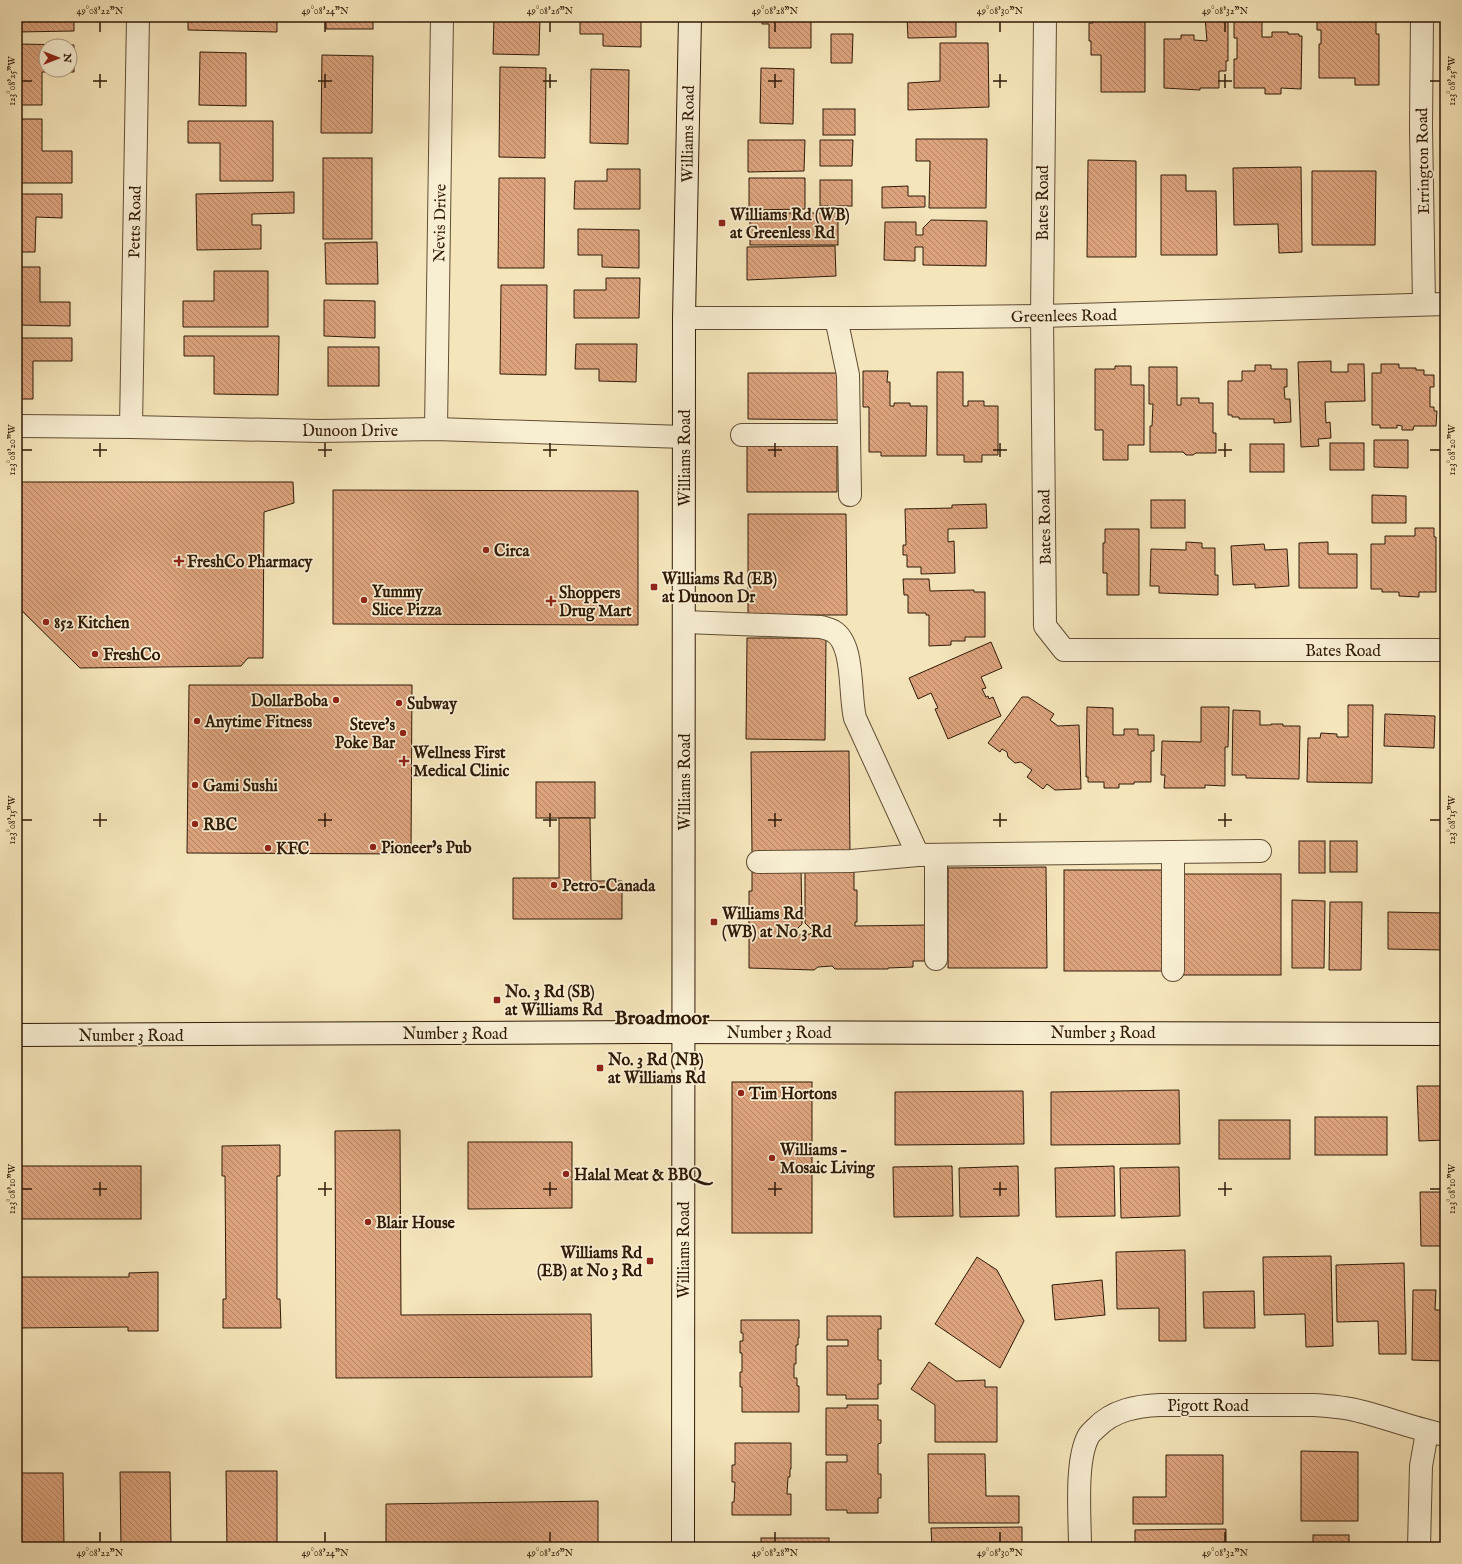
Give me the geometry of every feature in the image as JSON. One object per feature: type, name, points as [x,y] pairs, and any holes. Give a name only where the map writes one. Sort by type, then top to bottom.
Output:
[{"type":"street","name":"Petts Road","points":[[131,427],[138,17]]},
{"type":"street","name":"Nevis Drive","points":[[436,429],[442,17]]},
{"type":"street","name":"Williams Road","points":[[682,1547],[684,318],[690,17]]},
{"type":"street","name":"Bates Road","points":[[1045,17],[1042,316],[1045,626],[1064,650],[1445,650]]},
{"type":"street","name":"Errington Road","points":[[1422,17],[1421,127],[1434,304]]},
{"type":"street","name":"Greenlees Road","points":[[684,318],[1042,316],[1434,304]]},
{"type":"street","points":[[836,318],[848,375],[850,495]]},
{"type":"street","name":"Dunoon Drive","points":[[17,426],[320,431],[436,429],[684,437]]},
{"type":"street","points":[[742,435],[849,435]]},
{"type":"street","points":[[684,622],[821,627],[832,630],[840,637],[846,647],[852,706],[855,718],[927,855],[936,959]]},
{"type":"street","points":[[758,862],[851,861],[927,855],[1260,851]]},
{"type":"street","points":[[1172,853],[1173,970]]},
{"type":"street","name":"Number 3 Road","points":[[17,1035],[683,1032],[1445,1034]]},
{"type":"street","name":"Pigott Road","points":[[1080,1547],[1082,1455],[1088,1436],[1100,1423],[1113,1414],[1143,1406],[1160,1405],[1336,1406],[1436,1433]]},
{"type":"street","points":[[1419,1547],[1421,1466],[1436,1433]]},
{"type":"building","points":[[17,17],[74,17],[74,31],[17,32]]},
{"type":"building","points":[[188,17],[277,17],[277,32],[188,30]]},
{"type":"building","points":[[326,17],[373,17],[373,29],[326,29]]},
{"type":"building","points":[[494,17],[540,17],[539,55],[493,54]]},
{"type":"building","points":[[580,17],[641,17],[641,47],[603,46],[603,34],[580,34]]},
{"type":"building","points":[[762,17],[811,18],[811,48],[769,48],[769,24],[762,24]]},
{"type":"building","points":[[907,17],[956,17],[956,37],[908,38]]},
{"type":"building","points":[[1093,17],[1141,17],[1141,21],[1145,21],[1145,92],[1101,92],[1101,55],[1091,55],[1091,41],[1089,41],[1089,23],[1093,23]]},
{"type":"building","points":[[1205,17],[1228,17],[1228,61],[1226,61],[1226,71],[1219,71],[1219,88],[1200,88],[1200,90],[1164,88],[1164,39],[1181,39],[1181,35],[1194,35],[1194,40],[1207,41]]},
{"type":"building","points":[[1234,17],[1262,17],[1262,37],[1272,37],[1272,32],[1288,32],[1288,34],[1299,34],[1299,36],[1302,36],[1301,89],[1281,88],[1281,94],[1265,94],[1265,88],[1234,88],[1234,59],[1237,59],[1237,38],[1234,38]]},
{"type":"building","points":[[1317,17],[1376,17],[1376,34],[1379,34],[1379,85],[1355,85],[1355,78],[1319,78],[1319,44],[1321,44],[1321,30],[1317,30]]},
{"type":"building","points":[[831,34],[853,34],[852,63],[831,63]]},
{"type":"building","points":[[940,43],[988,43],[989,107],[908,110],[908,83],[940,81]]},
{"type":"building","points":[[17,44],[38,44],[38,78],[42,78],[42,105],[17,105]]},
{"type":"building","points":[[200,52],[246,53],[246,106],[199,105]]},
{"type":"building","points":[[322,55],[373,56],[372,133],[321,133]]},
{"type":"building","points":[[500,67],[546,68],[545,158],[499,157]]},
{"type":"building","points":[[761,68],[794,69],[793,124],[760,123]]},
{"type":"building","points":[[591,69],[629,70],[628,144],[590,143]]},
{"type":"building","points":[[823,109],[855,109],[855,135],[823,135]]},
{"type":"building","points":[[17,119],[42,119],[42,151],[72,151],[72,183],[17,183]]},
{"type":"building","points":[[188,121],[273,121],[273,181],[220,181],[220,143],[188,143]]},
{"type":"building","points":[[916,139],[987,139],[986,208],[929,208],[930,161],[916,161]]},
{"type":"building","points":[[748,140],[805,140],[804,171],[748,172]]},
{"type":"building","points":[[820,140],[853,140],[852,166],[820,166]]},
{"type":"building","points":[[323,158],[372,158],[372,239],[323,239]]},
{"type":"building","points":[[1088,160],[1136,161],[1136,257],[1087,257]]},
{"type":"building","points":[[1301,167],[1302,252],[1279,253],[1278,224],[1234,225],[1233,168]]},
{"type":"building","points":[[607,169],[640,169],[640,209],[574,209],[575,181],[607,181]]},
{"type":"building","points":[[1312,171],[1376,171],[1375,245],[1312,245]]},
{"type":"building","points":[[1161,175],[1186,175],[1186,191],[1216,191],[1217,255],[1161,255]]},
{"type":"building","points":[[499,178],[545,178],[544,268],[498,268]]},
{"type":"building","points":[[749,178],[805,178],[805,209],[749,210]]},
{"type":"building","points":[[820,180],[852,180],[852,206],[820,206]]},
{"type":"building","points":[[908,186],[908,196],[925,196],[925,207],[882,208],[882,187]]},
{"type":"building","points":[[294,192],[294,213],[252,214],[252,225],[261,225],[261,249],[197,250],[196,194]]},
{"type":"building","points":[[17,194],[62,194],[62,218],[36,217],[35,252],[17,252]]},
{"type":"building","points":[[750,213],[838,213],[838,245],[750,245]]},
{"type":"building","points":[[931,220],[987,221],[986,266],[923,265],[923,247],[915,247],[915,261],[884,260],[885,222],[916,222],[916,235],[923,235],[923,228]]},
{"type":"building","points":[[578,229],[639,230],[639,268],[602,267],[602,255],[578,255]]},
{"type":"building","points":[[377,242],[378,284],[326,284],[325,243]]},
{"type":"building","points":[[835,246],[836,276],[747,280],[747,247]]},
{"type":"building","points":[[17,267],[40,267],[40,302],[70,302],[70,326],[17,325]]},
{"type":"building","points":[[214,271],[268,271],[268,327],[183,327],[183,301],[214,301]]},
{"type":"building","points":[[606,278],[640,278],[639,318],[574,318],[574,290],[606,290]]},
{"type":"building","points":[[501,285],[547,285],[546,375],[500,374]]},
{"type":"building","points":[[324,300],[375,301],[375,338],[324,336]]},
{"type":"building","points":[[184,336],[279,336],[278,395],[214,394],[214,356],[184,356]]},
{"type":"building","points":[[17,338],[72,338],[72,361],[33,361],[33,399],[17,399]]},
{"type":"building","points":[[576,344],[637,344],[636,382],[599,381],[599,369],[575,369]]},
{"type":"building","points":[[328,347],[379,347],[379,386],[328,386]]},
{"type":"building","points":[[1331,361],[1331,372],[1348,372],[1348,364],[1364,364],[1365,401],[1325,402],[1326,423],[1330,422],[1331,438],[1318,439],[1319,446],[1301,447],[1298,362]]},
{"type":"building","points":[[1381,364],[1399,364],[1399,368],[1416,368],[1416,370],[1424,370],[1424,375],[1434,375],[1434,387],[1430,387],[1430,407],[1434,407],[1434,411],[1437,411],[1436,426],[1414,426],[1413,430],[1402,430],[1402,426],[1397,425],[1397,428],[1380,428],[1380,425],[1372,425],[1372,373],[1381,373]]},
{"type":"building","points":[[1255,365],[1271,365],[1271,369],[1287,369],[1287,387],[1284,387],[1285,399],[1290,399],[1291,422],[1274,423],[1274,419],[1239,419],[1239,417],[1232,417],[1232,415],[1228,415],[1228,381],[1242,381],[1242,371],[1255,371]]},
{"type":"building","points":[[1115,366],[1131,366],[1131,385],[1144,385],[1144,445],[1128,445],[1128,460],[1103,460],[1103,430],[1095,430],[1095,369],[1115,369]]},
{"type":"building","points":[[1149,367],[1177,367],[1177,405],[1181,405],[1181,398],[1199,398],[1199,403],[1213,403],[1213,433],[1216,433],[1216,453],[1196,453],[1193,455],[1186,455],[1183,452],[1150,452],[1150,426],[1152,426],[1153,404],[1149,404]]},
{"type":"building","points":[[863,371],[888,371],[887,382],[890,382],[890,406],[894,406],[894,403],[910,403],[910,406],[927,406],[926,456],[881,456],[881,452],[869,452],[869,407],[863,407]]},
{"type":"building","points":[[937,372],[963,372],[963,406],[968,406],[968,401],[984,401],[984,406],[998,406],[998,455],[982,455],[982,462],[964,462],[964,455],[937,455]]},
{"type":"building","points":[[748,373],[839,373],[838,420],[748,419]]},
{"type":"building","points":[[1374,440],[1408,440],[1408,468],[1374,467]]},
{"type":"building","points":[[1330,443],[1364,443],[1364,470],[1330,470]]},
{"type":"building","points":[[1250,444],[1284,444],[1284,472],[1250,472]]},
{"type":"building","points":[[747,445],[837,446],[837,492],[747,492]]},
{"type":"building","points":[[18,482],[293,482],[294,503],[264,512],[263,658],[248,658],[241,666],[80,668],[17,606]]},
{"type":"building","name":"Circa","points":[[333,490],[638,491],[638,625],[333,624]]},
{"type":"building","points":[[1372,495],[1406,496],[1406,523],[1372,523]]},
{"type":"building","points":[[1151,500],[1185,500],[1185,528],[1151,528]]},
{"type":"building","points":[[986,504],[987,528],[948,529],[948,542],[954,541],[955,573],[921,574],[921,567],[907,567],[907,555],[903,555],[903,545],[906,545],[905,509],[952,508],[952,505]]},
{"type":"building","points":[[748,514],[846,514],[847,615],[748,615]]},
{"type":"building","points":[[1415,528],[1434,528],[1434,537],[1436,537],[1436,592],[1419,592],[1419,597],[1399,596],[1399,592],[1382,592],[1382,589],[1371,589],[1371,544],[1385,544],[1385,536],[1415,536]]},
{"type":"building","points":[[1105,529],[1139,529],[1139,595],[1107,595],[1107,573],[1103,573],[1103,543],[1105,543]]},
{"type":"building","points":[[1186,542],[1202,543],[1202,548],[1215,548],[1215,575],[1218,575],[1218,595],[1159,593],[1159,586],[1150,586],[1151,549],[1186,550]]},
{"type":"building","points":[[1328,542],[1328,554],[1357,554],[1357,588],[1299,588],[1299,543]]},
{"type":"building","points":[[1264,544],[1265,550],[1287,549],[1289,586],[1255,588],[1255,584],[1233,585],[1231,546]]},
{"type":"building","points":[[903,579],[929,579],[930,591],[974,590],[974,592],[985,592],[985,637],[965,637],[965,641],[951,641],[951,645],[929,646],[929,615],[926,615],[926,613],[908,613],[908,595],[904,595]]},
{"type":"building","points":[[747,638],[826,638],[825,740],[746,739]]},
{"type":"building","points":[[991,642],[1002,668],[981,677],[986,688],[982,689],[986,697],[988,696],[989,699],[993,697],[1001,716],[948,739],[935,709],[938,708],[931,693],[918,699],[909,678]]},
{"type":"building","points":[[189,685],[412,685],[411,854],[187,853]]},
{"type":"building","points":[[1022,697],[1028,697],[1054,714],[1050,720],[1058,726],[1079,725],[1081,789],[1055,790],[1047,784],[1043,789],[1027,777],[1032,770],[1021,762],[1015,763],[1008,757],[1007,752],[1002,749],[1000,752],[988,743]]},
{"type":"building","points":[[1348,705],[1373,705],[1372,783],[1307,782],[1308,738],[1320,738],[1321,733],[1337,734],[1337,737],[1348,737]]},
{"type":"building","points":[[1087,707],[1113,708],[1113,735],[1124,735],[1124,729],[1138,729],[1138,735],[1154,735],[1154,751],[1151,751],[1151,782],[1134,782],[1134,784],[1119,784],[1119,788],[1104,788],[1104,782],[1088,782],[1088,777],[1086,777]]},
{"type":"building","points":[[1201,707],[1229,707],[1228,747],[1225,747],[1225,786],[1205,785],[1205,788],[1164,788],[1165,775],[1161,775],[1162,741],[1201,742]]},
{"type":"building","points":[[1233,710],[1260,711],[1260,725],[1283,724],[1283,726],[1300,726],[1299,779],[1246,778],[1246,775],[1232,775]]},
{"type":"building","points":[[1385,714],[1435,716],[1434,748],[1384,746]]},
{"type":"building","points":[[849,751],[850,853],[752,853],[751,752]]},
{"type":"building","points":[[536,782],[595,782],[595,818],[536,818]]},
{"type":"building","points":[[559,818],[590,818],[591,881],[622,881],[622,919],[513,919],[513,878],[559,878]]},
{"type":"building","points":[[1299,841],[1325,841],[1325,873],[1299,873]]},
{"type":"building","points":[[1330,841],[1357,841],[1357,872],[1330,872]]},
{"type":"building","points":[[1046,867],[1047,968],[948,968],[948,868]]},
{"type":"building","points":[[752,868],[801,868],[802,924],[795,931],[799,935],[810,934],[813,931],[805,923],[805,868],[854,868],[854,890],[857,890],[857,922],[855,922],[855,926],[928,925],[928,961],[913,961],[913,967],[888,969],[835,969],[832,966],[818,967],[814,970],[749,968],[749,891],[752,891]]},
{"type":"building","points":[[1064,870],[1162,870],[1162,971],[1064,971]]},
{"type":"building","points":[[1183,874],[1281,874],[1281,975],[1183,975]]},
{"type":"building","points":[[1292,900],[1325,901],[1324,968],[1292,968]]},
{"type":"building","points":[[1330,902],[1362,902],[1361,970],[1329,970]]},
{"type":"building","points":[[1388,912],[1444,913],[1444,950],[1388,949]]},
{"type":"building","name":"Williams – Mosaic Living","points":[[732,1082],[812,1082],[812,1233],[732,1233]]},
{"type":"building","points":[[1417,1086],[1445,1086],[1445,1140],[1419,1141]]},
{"type":"building","points":[[1179,1090],[1180,1144],[1051,1145],[1051,1092]]},
{"type":"building","points":[[1023,1091],[1024,1144],[895,1145],[895,1092]]},
{"type":"building","points":[[1315,1117],[1387,1117],[1387,1155],[1315,1155]]},
{"type":"building","points":[[1219,1120],[1290,1120],[1290,1159],[1219,1159]]},
{"type":"building","name":"Blair House","points":[[400,1130],[401,1315],[591,1314],[592,1377],[336,1378],[335,1131]]},
{"type":"building","points":[[468,1142],[572,1142],[572,1208],[468,1209]]},
{"type":"building","points":[[280,1145],[280,1176],[277,1176],[277,1299],[280,1299],[281,1328],[223,1328],[223,1299],[226,1299],[225,1176],[222,1176],[222,1146]]},
{"type":"building","points":[[17,1166],[141,1166],[141,1219],[17,1219]]},
{"type":"building","points":[[952,1166],[953,1216],[894,1217],[893,1167]]},
{"type":"building","points":[[1018,1166],[1019,1216],[960,1217],[959,1168]]},
{"type":"building","points":[[1114,1166],[1115,1216],[1056,1217],[1055,1168]]},
{"type":"building","points":[[1179,1167],[1180,1216],[1121,1218],[1120,1168]]},
{"type":"building","points":[[1420,1192],[1445,1192],[1445,1246],[1421,1246]]},
{"type":"building","points":[[1185,1250],[1186,1341],[1159,1341],[1159,1308],[1117,1309],[1116,1252]]},
{"type":"building","points":[[1331,1256],[1333,1346],[1306,1347],[1305,1314],[1264,1315],[1263,1257]]},
{"type":"building","points":[[977,1257],[997,1270],[1024,1321],[1000,1368],[935,1324]]},
{"type":"building","points":[[1404,1263],[1406,1354],[1379,1354],[1378,1321],[1337,1322],[1336,1265]]},
{"type":"building","points":[[158,1272],[158,1331],[128,1331],[128,1327],[17,1328],[17,1277],[129,1277],[129,1273]]},
{"type":"building","points":[[1102,1280],[1105,1315],[1055,1320],[1052,1285]]},
{"type":"building","points":[[1413,1290],[1436,1290],[1435,1310],[1445,1310],[1445,1361],[1412,1360]]},
{"type":"building","points":[[1254,1291],[1255,1328],[1204,1328],[1203,1292]]},
{"type":"building","points":[[827,1316],[881,1316],[881,1329],[878,1329],[878,1360],[881,1360],[881,1384],[878,1384],[878,1399],[846,1399],[846,1395],[827,1395],[827,1346],[848,1346],[848,1340],[827,1340]]},
{"type":"building","points":[[741,1320],[799,1320],[799,1338],[798,1345],[796,1345],[794,1378],[797,1378],[797,1386],[799,1386],[799,1412],[742,1412],[742,1387],[740,1387],[740,1372],[742,1372],[742,1353],[740,1353],[740,1341],[743,1341],[743,1333],[741,1333]]},
{"type":"building","points":[[929,1362],[956,1381],[985,1380],[985,1387],[997,1387],[997,1442],[935,1442],[935,1405],[911,1389]]},
{"type":"building","points":[[847,1405],[878,1405],[878,1420],[881,1420],[881,1443],[878,1444],[878,1474],[881,1474],[881,1498],[878,1498],[878,1513],[847,1513],[847,1510],[826,1510],[826,1462],[847,1462],[847,1455],[826,1455],[826,1408],[847,1408]]},
{"type":"building","points":[[735,1443],[791,1443],[791,1469],[790,1477],[788,1477],[787,1494],[791,1494],[791,1515],[732,1515],[735,1482],[732,1482],[732,1465],[735,1465]]},
{"type":"building","points":[[1301,1451],[1358,1452],[1358,1521],[1301,1521]]},
{"type":"building","points":[[928,1454],[985,1454],[986,1496],[1019,1496],[1019,1523],[929,1523]]},
{"type":"building","points":[[1166,1455],[1223,1455],[1223,1524],[1133,1524],[1133,1497],[1166,1497]]},
{"type":"building","points":[[226,1471],[277,1471],[277,1547],[227,1547]]},
{"type":"building","points":[[120,1472],[170,1472],[171,1547],[121,1547]]},
{"type":"building","points":[[17,1473],[63,1473],[64,1547],[17,1547]]},
{"type":"building","points":[[598,1501],[598,1547],[386,1547],[386,1504]]},
{"type":"building","points":[[1022,1527],[1022,1547],[932,1547],[931,1528]]},
{"type":"building","points":[[1226,1529],[1226,1547],[1135,1547],[1135,1530]]},
{"type":"building","points":[[1313,1535],[1349,1535],[1349,1547],[1313,1547]]},
{"type":"building","points":[[761,1538],[829,1538],[829,1547],[761,1547]]},
{"type":"place","name":"Williams Rd (WB) at Greenless Rd","points":[[722,223]]},
{"type":"place","name":"Circa","points":[[486,550]]},
{"type":"place","name":"FreshCo Pharmacy","points":[[179,561]]},
{"type":"place","name":"Williams Rd (EB) at Dunoon Dr","points":[[654,587]]},
{"type":"place","name":"Yummy Slice Pizza","points":[[364,600]]},
{"type":"place","name":"Shoppers Drug Mart","points":[[551,601]]},
{"type":"place","name":"852 Kitchen","points":[[46,622]]},
{"type":"place","name":"FreshCo","points":[[95,654]]},
{"type":"place","name":"DollarBoba","points":[[336,700]]},
{"type":"place","name":"Subway","points":[[399,703]]},
{"type":"place","name":"Anytime Fitness","points":[[197,721]]},
{"type":"place","name":"Steve's Poke Bar","points":[[403,733]]},
{"type":"place","name":"Wellness First Medical Clinic","points":[[404,761]]},
{"type":"place","name":"Gami Sushi","points":[[195,785]]},
{"type":"place","name":"RBC","points":[[195,824]]},
{"type":"place","name":"Pioneer's Pub","points":[[373,847]]},
{"type":"place","name":"KFC","points":[[268,848]]},
{"type":"place","name":"Petro-Canada","points":[[554,885]]},
{"type":"place","name":"Williams Rd (WB) at No 3 Rd","points":[[714,922]]},
{"type":"place","name":"No. 3 Rd (SB) at Williams Rd","points":[[497,1000]]},
{"type":"place","name":"No. 3 Rd (NB) at Williams Rd","points":[[600,1068]]},
{"type":"place","name":"Tim Hortons","points":[[741,1093]]},
{"type":"place","name":"Williams – Mosaic Living","points":[[772,1158]]},
{"type":"place","name":"Halal Meat & BBQ","points":[[566,1174]]},
{"type":"place","name":"Blair House","points":[[368,1222]]},
{"type":"place","name":"Williams Rd (EB) at No 3 Rd","points":[[650,1261]]},
{"type":"district","name":"Broadmoor","points":[[662,1017]]}]
